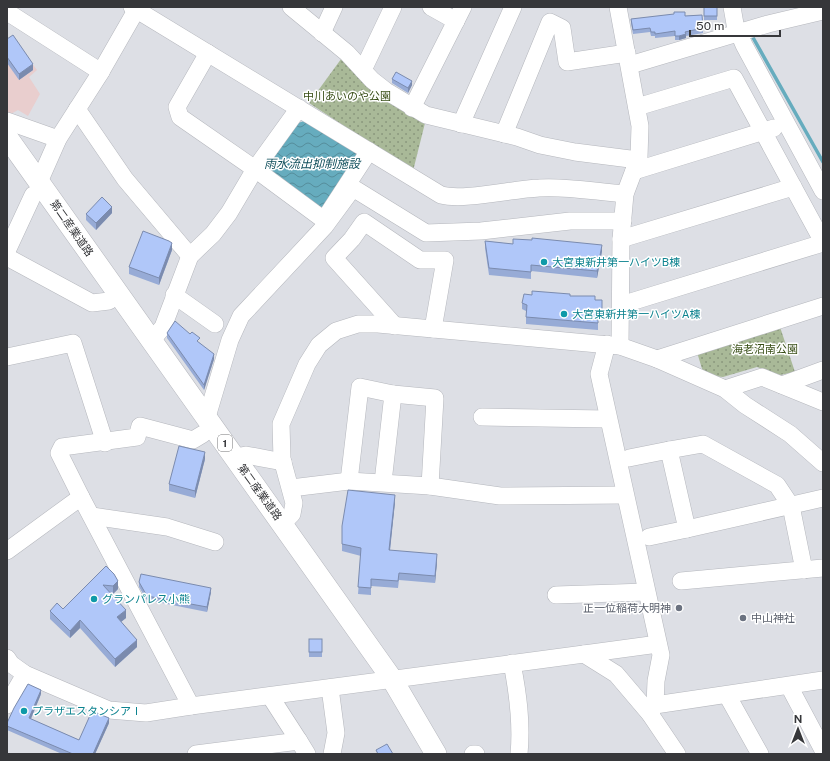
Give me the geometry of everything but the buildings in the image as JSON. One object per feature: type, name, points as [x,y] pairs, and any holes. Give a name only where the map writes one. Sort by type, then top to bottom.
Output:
[{"type":"main road","name":"第二産業道路","points":[[7,137],[36,189],[108,301],[205,426],[386,680],[422,754]]},
{"type":"main road","name":"第二産業道路","points":[[7,159],[36,189],[152,340],[205,426],[236,457],[283,523],[436,754]]},
{"type":"street","points":[[291,7],[347,53],[386,91],[412,108],[426,115],[504,134],[540,145],[636,165],[787,124]]},
{"type":"street","points":[[322,33],[334,7]]},
{"type":"street","points":[[363,70],[394,7]]},
{"type":"street","points":[[412,108],[460,14],[431,7]]},
{"type":"street","points":[[462,124],[513,7]]},
{"type":"street","points":[[618,7],[640,126],[636,165],[625,194],[621,239],[621,305],[614,345],[598,374],[607,419],[623,458],[625,495],[661,655],[656,681],[653,710]]},
{"type":"street","points":[[732,7],[738,33],[823,191]]},
{"type":"street","points":[[7,251],[58,139],[101,72],[136,8],[446,197],[540,188],[625,194]]},
{"type":"street","points":[[504,134],[550,22],[562,28],[567,62],[628,59],[738,33],[812,11]]},
{"type":"street","points":[[12,16],[101,72]]},
{"type":"street","points":[[208,53],[177,107],[180,117],[255,169],[324,220],[369,151]]},
{"type":"street","points":[[621,305],[823,242],[734,78],[637,107]]},
{"type":"street","points":[[152,340],[163,326],[190,256],[213,234],[229,213],[255,169],[299,108]]},
{"type":"street","points":[[77,109],[125,179],[190,256]]},
{"type":"street","points":[[7,121],[58,139]]},
{"type":"street","points":[[621,239],[794,187]]},
{"type":"street","points":[[191,706],[59,453],[62,447],[137,437],[140,426],[193,440],[205,426],[230,340],[241,316],[325,226],[353,188],[426,233],[481,231],[570,220],[623,221]]},
{"type":"street","points":[[395,326],[334,258],[352,239],[364,222],[420,260],[445,260],[433,329]]},
{"type":"street","points":[[7,257],[92,303],[108,301]]},
{"type":"street","points":[[174,295],[215,324]]},
{"type":"street","points":[[657,359],[823,306]]},
{"type":"street","points":[[283,523],[292,514],[294,503],[283,462],[281,424],[307,364],[318,345],[336,331],[358,324],[614,345],[657,359],[725,389],[745,405],[790,434],[823,463]]},
{"type":"street","points":[[7,357],[73,343],[105,442]]},
{"type":"street","points":[[782,385],[823,370]]},
{"type":"street","points":[[725,389],[762,377],[823,402]]},
{"type":"street","points":[[349,481],[360,387],[393,394],[436,398],[430,486]]},
{"type":"street","points":[[382,482],[393,394]]},
{"type":"street","points":[[482,417],[607,419]]},
{"type":"street","points":[[623,458],[703,444],[777,485],[791,506],[804,570]]},
{"type":"street","points":[[669,450],[687,529]]},
{"type":"street","points":[[236,457],[246,455],[283,462]]},
{"type":"street","points":[[291,488],[349,481],[430,486],[500,496],[625,495]]},
{"type":"street","points":[[7,551],[81,497]]},
{"type":"street","points":[[649,537],[823,498]]},
{"type":"street","points":[[92,516],[167,527],[215,542]]},
{"type":"street","points":[[681,581],[823,568]]},
{"type":"street","points":[[556,595],[646,592]]},
{"type":"street","points":[[7,658],[11,664],[25,674],[109,710],[146,713],[658,644]]},
{"type":"street","points":[[584,654],[616,674],[653,710],[677,754]]},
{"type":"street","points":[[512,663],[521,723],[519,754]]},
{"type":"street","points":[[7,706],[25,674]]},
{"type":"street","points":[[653,710],[727,695],[823,680]]},
{"type":"street","points":[[789,686],[823,750]]},
{"type":"street","points":[[330,688],[336,733],[332,754]]},
{"type":"street","points":[[727,695],[760,754]]},
{"type":"street","points":[[206,753],[303,748],[270,696]]},
{"type":"shaded area","points":[[14,39],[37,70],[29,77],[40,94],[28,116],[18,110],[7,116],[7,44]]},
{"type":"green space","name":"中川あいのや公園","points":[[344,55],[426,119],[413,171],[309,103]]},
{"type":"green space","name":"海老沼南公園","points":[[779,324],[795,372],[780,375],[757,367],[723,377],[714,376],[703,372],[696,349]]},
{"type":"water","name":"雨水流出抑制施設","points":[[304,121],[357,151],[359,158],[326,209],[319,211],[265,166],[298,123]]},
{"type":"waterway","points":[[751,34],[823,162]]},
{"type":"place","name":"大宮東新井第一ハイツB棟","points":[[544,262]]},
{"type":"place","name":"大宮東新井第一ハイツA棟","points":[[564,314]]},
{"type":"place","name":"グランパレス小熊","points":[[94,599]]},
{"type":"place","name":"正一位稲荷大明神","points":[[679,608]]},
{"type":"place","name":"中山神社","points":[[743,618]]},
{"type":"place","name":"プラザエスタンシアⅠ","points":[[24,711]]}]
